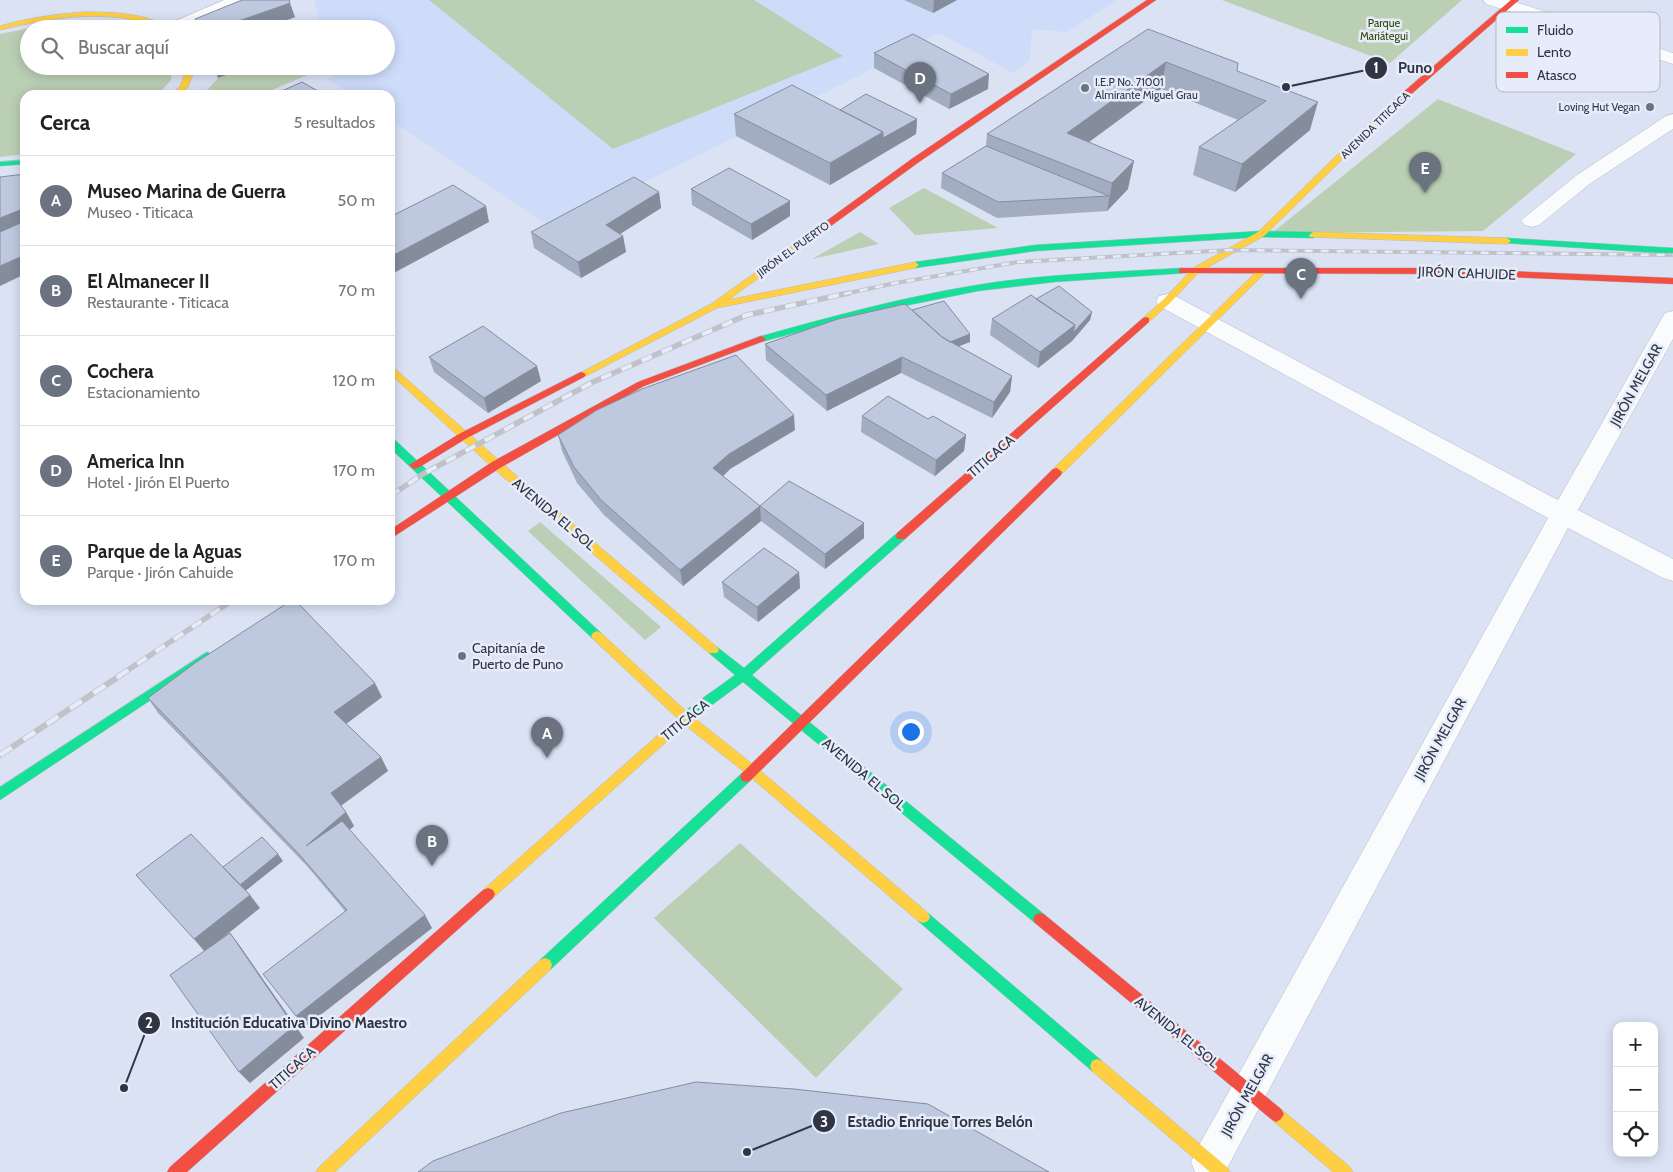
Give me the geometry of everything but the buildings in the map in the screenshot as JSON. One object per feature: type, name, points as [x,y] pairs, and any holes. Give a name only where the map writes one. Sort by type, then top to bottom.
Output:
[{"type":"street","points":[[191,20],[238,0]]},
{"type":"street","name":"JIRÓN EL PUERTO","points":[[414,465],[464,436],[714,306],[916,160],[1152,0]]},
{"type":"street","points":[[1505,2],[1534,12]]},
{"type":"street","name":"AVENIDA TITICACA","points":[[1261,234],[1394,105],[1505,2]]},
{"type":"street","points":[[35,20],[98,14],[145,20]]},
{"type":"street","points":[[1,26],[20,23]]},
{"type":"street","points":[[1660,55],[1673,59]]},
{"type":"street","points":[[181,90],[189,75]]},
{"type":"street","points":[[1532,221],[1584,179],[1673,120]]},
{"type":"street","points":[[0,164],[20,162]]},
{"type":"street","points":[[324,1172],[752,771],[1261,272],[1261,234]]},
{"type":"street","points":[[1196,270],[1261,234]]},
{"type":"street","points":[[714,306],[892,268],[1035,248],[1261,234],[1515,241],[1673,251]]},
{"type":"street","name":"JIRÓN CAHUIDE","points":[[395,532],[496,465],[641,384],[758,340],[863,311],[979,288],[1088,277],[1196,270],[1261,272],[1437,271],[1673,281]]},
{"type":"street","name":"TITICACA","points":[[175,1172],[685,718],[744,674],[1167,301],[1196,270]]},
{"type":"street","points":[[1167,301],[1563,514],[1673,570]]},
{"type":"street","name":"JIRÓN MELGAR","points":[[1216,1167],[1249,1091],[1563,514],[1673,318]]},
{"type":"street","name":"AVENIDA EL SOL","points":[[395,374],[496,465],[744,674],[1345,1172]]},
{"type":"street","points":[[395,447],[685,718],[752,771],[1216,1167]]},
{"type":"street","points":[[0,794],[219,648]]},
{"type":"shaded area","points":[[314,0],[1117,0],[1067,32],[1032,29],[1030,60],[1013,73],[939,33],[874,68],[553,228],[395,123],[395,90],[344,90],[328,79],[335,75],[395,75],[395,20],[320,20]]},
{"type":"green space","points":[[429,0],[754,0],[843,56],[613,149]]},
{"type":"green space","name":"Parque Mariátegui","points":[[1222,0],[1462,0],[1390,63]]},
{"type":"green space","points":[[20,30],[20,75],[171,75],[171,80],[162,90],[20,90],[20,155],[0,157],[0,34]]},
{"type":"green space","points":[[226,75],[308,75],[272,90],[207,90],[218,78]]},
{"type":"green space","points":[[1438,99],[1576,154],[1483,231],[1272,233]]},
{"type":"green space","points":[[924,188],[998,228],[915,235],[889,208]]},
{"type":"green space","points":[[860,232],[879,244],[812,259]]},
{"type":"green space","points":[[540,522],[661,627],[645,640],[528,531]]},
{"type":"green space","points":[[740,843],[903,989],[816,1078],[654,918]]},
{"type":"railway","points":[[844,294],[1018,262],[1230,250],[1673,255]]},
{"type":"railway","points":[[395,493],[423,474],[593,382],[747,315],[849,293]]},
{"type":"railway","points":[[119,676],[226,605]]},
{"type":"railway","points":[[0,755],[121,675]]},
{"type":"traffic: fast","points":[[0,164],[20,162]]},
{"type":"traffic: fast","points":[[915,265],[1035,248],[1261,234],[1313,235]]},
{"type":"traffic: fast","points":[[1507,241],[1673,251]]},
{"type":"traffic: fast","points":[[761,339],[869,310],[978,288],[1054,279],[1182,271]]},
{"type":"traffic: fast","points":[[395,447],[597,636]]},
{"type":"traffic: fast","points":[[686,717],[744,675],[901,536]]},
{"type":"traffic: fast","points":[[713,650],[1040,919]]},
{"type":"traffic: fast","points":[[0,794],[207,657]]},
{"type":"traffic: fast","points":[[545,965],[746,777]]},
{"type":"traffic: fast","points":[[923,917],[1097,1066]]},
{"type":"traffic: slow","points":[[34,20],[63,15],[85,14],[106,14],[140,20]]},
{"type":"traffic: slow","points":[[0,28],[20,23]]},
{"type":"traffic: slow","points":[[181,90],[189,75]]},
{"type":"traffic: slow","points":[[1146,320],[1196,270],[1261,234],[1397,102]]},
{"type":"traffic: slow","points":[[1313,235],[1507,241]]},
{"type":"traffic: slow","points":[[581,375],[714,306],[810,237]]},
{"type":"traffic: slow","points":[[714,306],[915,265]]},
{"type":"traffic: slow","points":[[1057,472],[1261,272]]},
{"type":"traffic: slow","points":[[395,373],[506,473],[713,650]]},
{"type":"traffic: slow","points":[[597,636],[685,718],[752,771],[923,917]]},
{"type":"traffic: slow","points":[[488,894],[686,717]]},
{"type":"traffic: slow","points":[[324,1172],[545,965]]},
{"type":"traffic: slow","points":[[1097,1066],[1222,1172]]},
{"type":"traffic: slow","points":[[1276,1114],[1345,1172]]},
{"type":"traffic: jam","points":[[810,237],[916,160],[1152,0]]},
{"type":"traffic: jam","points":[[1501,12],[1515,0]]},
{"type":"traffic: jam","points":[[1397,102],[1496,16]]},
{"type":"traffic: jam","points":[[1182,271],[1437,271],[1673,281]]},
{"type":"traffic: jam","points":[[901,536],[1146,320]]},
{"type":"traffic: jam","points":[[395,532],[496,465],[641,384],[761,339]]},
{"type":"traffic: jam","points":[[414,465],[463,436],[581,375]]},
{"type":"traffic: jam","points":[[746,777],[1057,472]]},
{"type":"traffic: jam","points":[[175,1172],[488,894]]},
{"type":"traffic: jam","points":[[1040,919],[1276,1114]]},
{"type":"place","name":"Puno","points":[[1286,87]]},
{"type":"place","name":"I.E.P No. 71001 Almirante Miguel Grau","points":[[1085,88]]},
{"type":"place","name":"America Inn","points":[[920,103]]},
{"type":"place","name":"Loving Hut Vegan","points":[[1650,107]]},
{"type":"place","name":"Parque de la Aguas","points":[[1425,193]]},
{"type":"place","name":"Cochera","points":[[1301,299]]},
{"type":"place","name":"Capitanía de Puerto de Puno","points":[[462,656]]},
{"type":"place","name":"Museo Marina de Guerra","points":[[547,758]]},
{"type":"place","name":"El Almanecer II","points":[[432,866]]},
{"type":"place","name":"Institución Educativa Divino Maestro","points":[[124,1088]]},
{"type":"place","name":"Estadio Enrique Torres Belón","points":[[747,1152]]}]
